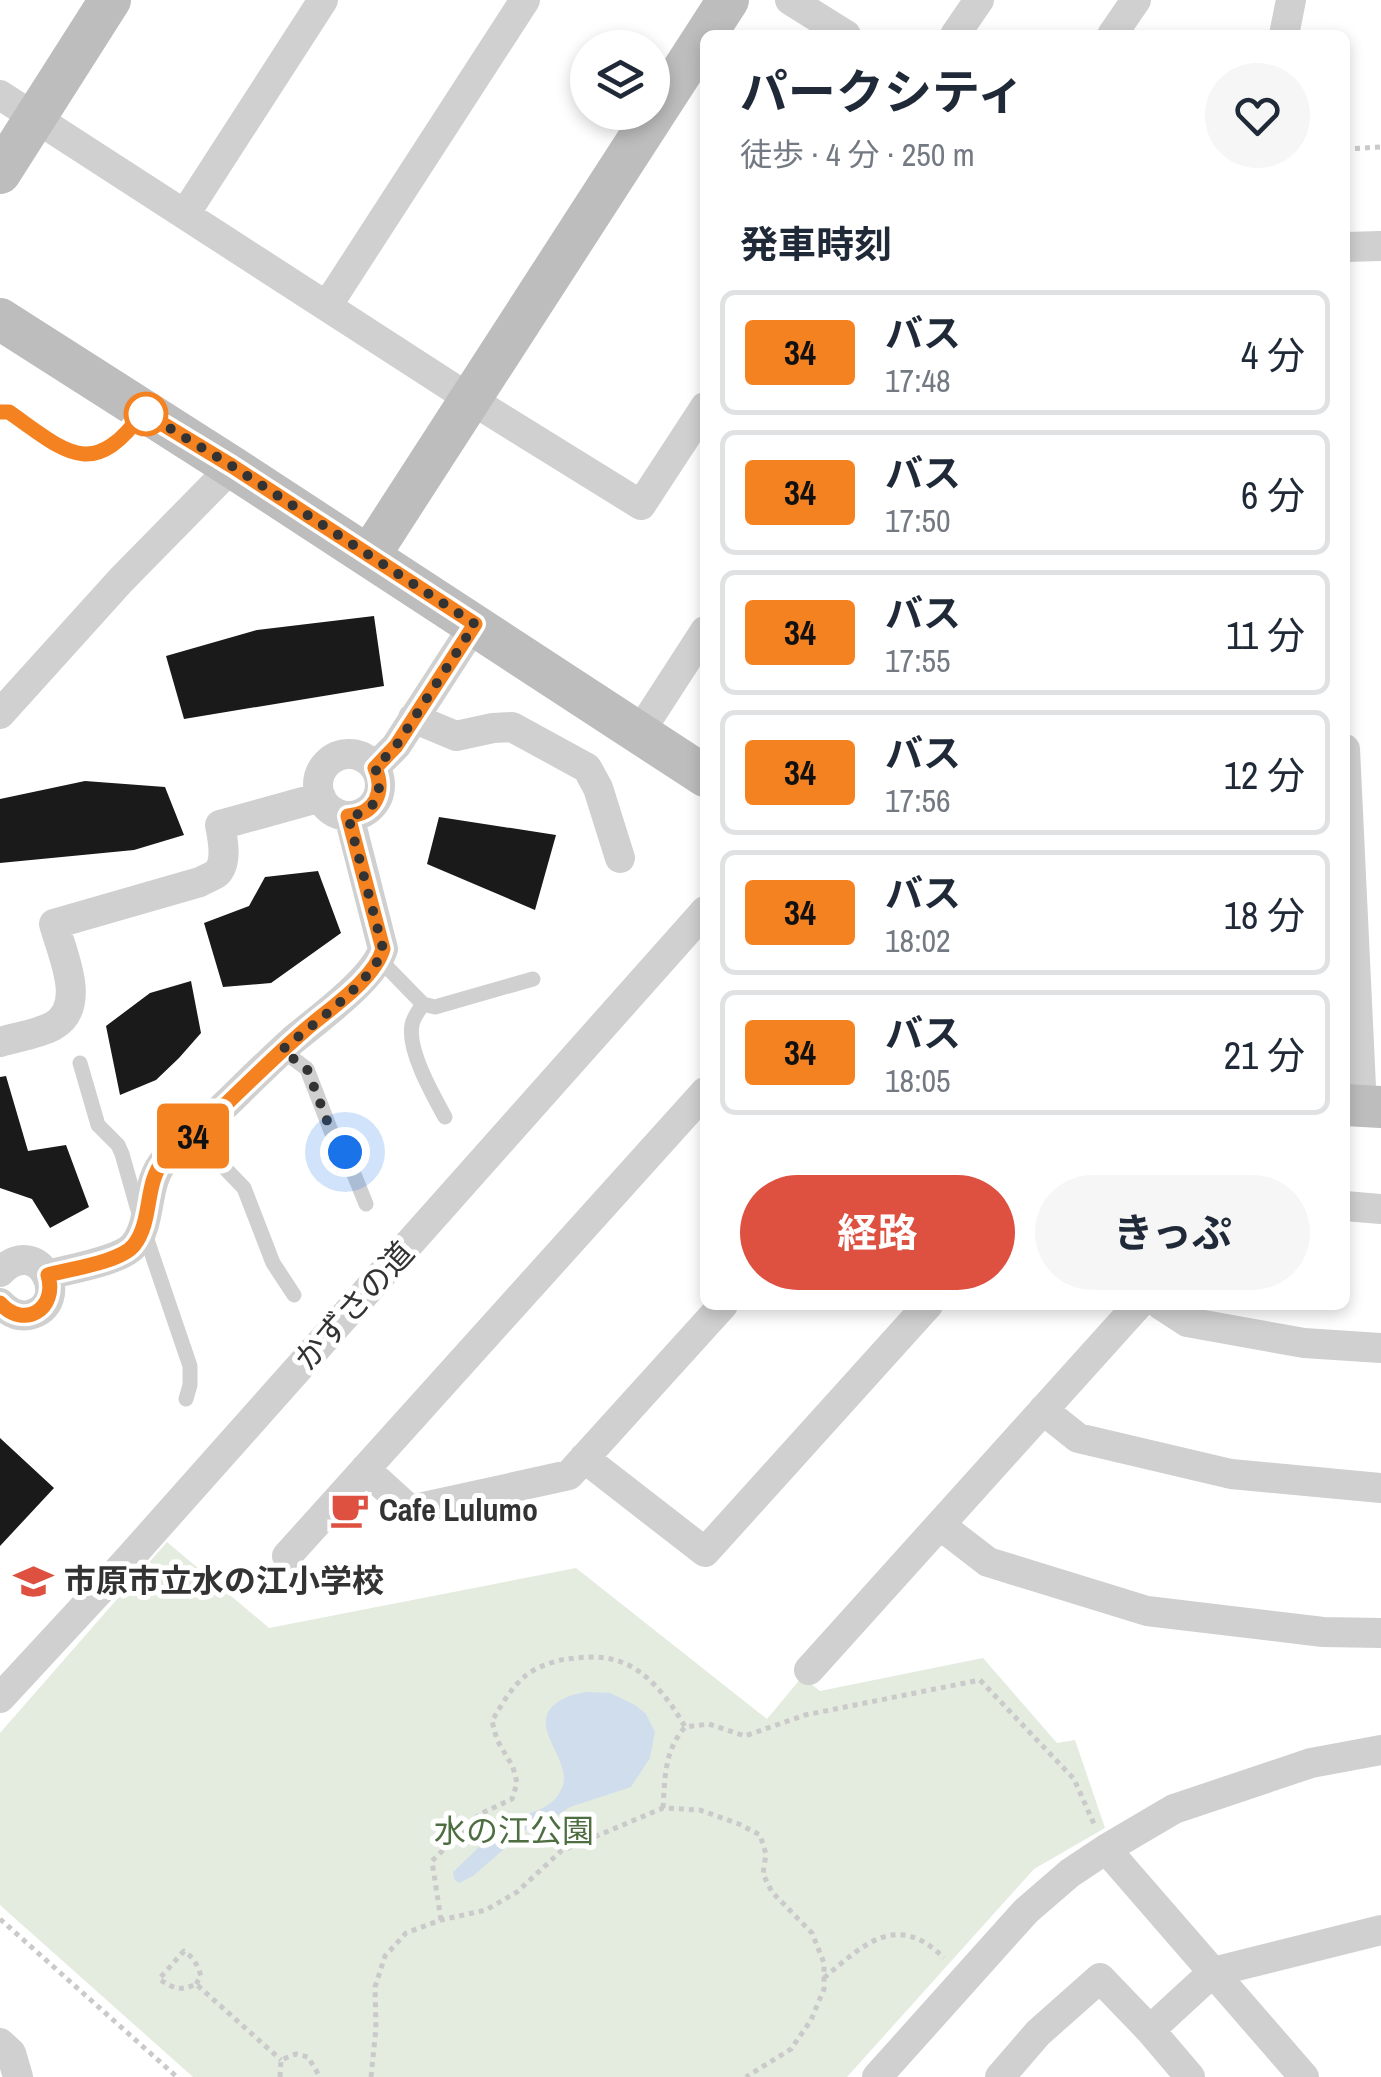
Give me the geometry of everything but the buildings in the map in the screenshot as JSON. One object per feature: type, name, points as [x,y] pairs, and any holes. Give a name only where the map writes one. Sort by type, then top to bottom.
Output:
[{"type":"street","points":[[0,173],[17,106],[110,0]]},
{"type":"street","points":[[185,214],[323,0]]},
{"type":"street","points":[[328,306],[525,0]]},
{"type":"street","points":[[715,30],[728,0]]},
{"type":"street","points":[[790,0],[838,30]]},
{"type":"street","points":[[958,30],[979,0]]},
{"type":"street","points":[[1115,30],[1136,0]]},
{"type":"street","points":[[1285,30],[1291,0]]},
{"type":"street","points":[[369,556],[470,399],[693,79]]},
{"type":"street","points":[[17,106],[641,505],[700,415]]},
{"type":"street","points":[[1350,247],[1381,246]]},
{"type":"street","points":[[0,319],[700,773]]},
{"type":"street","points":[[0,714],[121,580],[232,466]]},
{"type":"street","points":[[375,768],[396,746],[475,624]]},
{"type":"street","points":[[639,733],[700,639]]},
{"type":"street","points":[[413,718],[456,736],[512,727],[586,768],[598,788],[620,858]]},
{"type":"street","points":[[354,755],[375,768],[380,790],[367,811],[356,816],[332,812],[321,797],[318,780],[331,760],[354,755]]},
{"type":"street","points":[[0,1042],[50,1027],[69,1009],[73,994],[54,924],[215,875],[222,863],[224,844],[220,825],[321,797]]},
{"type":"street","points":[[48,1275],[122,1255],[133,1246],[143,1228],[156,1173],[164,1160],[380,960],[383,949],[348,816]]},
{"type":"street","points":[[1350,849],[1363,1107]]},
{"type":"street","name":"かずさの道","points":[[0,1698],[700,917]]},
{"type":"street","points":[[287,1556],[700,1098]]},
{"type":"street","points":[[1350,1206],[1381,1209]]},
{"type":"street","points":[[0,1303],[14,1314],[35,1313],[50,1297],[51,1286],[42,1267],[32,1261],[11,1262],[1,1269]]},
{"type":"street","points":[[365,1469],[410,1510],[570,1475],[718,1310]]},
{"type":"street","points":[[584,1458],[705,1552],[923,1310]]},
{"type":"street","points":[[809,1670],[1133,1310]]},
{"type":"street","points":[[1169,1310],[1186,1322],[1304,1343],[1381,1348]]},
{"type":"street","points":[[1043,1410],[1078,1438],[1231,1474],[1381,1488]]},
{"type":"street","points":[[940,1525],[988,1562],[1147,1611],[1323,1632],[1381,1633]]},
{"type":"street","points":[[877,2077],[1026,1912],[1070,1873],[1106,1849],[1174,1809],[1310,1763],[1381,1750]]},
{"type":"street","points":[[1106,1849],[1304,2077]]},
{"type":"street","points":[[1150,2030],[1213,1972],[1381,1930]]},
{"type":"street","points":[[1000,2077],[1038,2033],[1100,1978],[1190,2077]]},
{"type":"street","points":[[0,2043],[10,2053],[18,2077]]},
{"type":"lane","points":[[0,412],[9,412],[62,449],[82,456],[116,443],[143,412]]},
{"type":"lane","points":[[380,960],[423,1004],[435,1007],[534,980]]},
{"type":"lane","points":[[423,1004],[412,1023],[412,1038],[426,1083],[445,1117]]},
{"type":"lane","points":[[282,1050],[307,1069],[336,1144],[345,1152],[366,1204]]},
{"type":"lane","points":[[80,1063],[98,1125],[122,1154],[190,1366],[186,1399]]},
{"type":"lane","points":[[194,1136],[244,1188],[273,1263],[294,1295]]},
{"type":"path","points":[[1350,149],[1381,147]]},
{"type":"path","points":[[441,1920],[432,1860],[480,1814],[512,1799],[518,1783],[492,1721],[526,1674],[557,1660],[589,1656],[622,1662],[645,1677],[676,1710],[686,1727]]},
{"type":"path","points":[[664,1808],[666,1762],[686,1727],[709,1724],[745,1736],[805,1715],[980,1680],[1074,1779],[1106,1849]]},
{"type":"path","points":[[370,2077],[376,1987],[385,1956],[406,1933],[486,1910],[516,1892],[561,1851],[664,1808],[700,1810],[760,1835],[766,1854],[763,1874],[772,1892],[812,1933],[824,1963],[824,1990],[811,2020],[791,2049],[746,2077]]},
{"type":"path","points":[[0,1919],[177,2077]]},
{"type":"path","points":[[824,1978],[862,1946],[888,1935],[910,1936],[929,1943],[965,1979]]},
{"type":"path","points":[[184,1951],[199,1968],[201,1976],[196,1984],[176,1989],[159,1979],[184,1951]]},
{"type":"path","points":[[196,1984],[281,2060]]},
{"type":"path","points":[[281,2060],[296,2054],[308,2058],[320,2077]]},
{"type":"path","points":[[280,2077],[281,2060]]},
{"type":"green space","name":"水の江公園","points":[[167,1542],[269,1628],[576,1568],[767,1719],[802,1677],[820,1691],[983,1658],[1057,1743],[1075,1740],[1105,1828],[1034,1869],[847,2077],[193,2077],[0,1905],[0,1733]]},
{"type":"water","points":[[585,1692],[610,1693],[635,1705],[646,1714],[655,1732],[650,1758],[631,1787],[570,1807],[527,1829],[473,1876],[459,1883],[453,1872],[498,1829],[546,1806],[557,1796],[564,1777],[546,1719],[551,1708],[563,1699]]},
{"type":"bus line","name":"34","points":[[0,412],[9,412],[62,449],[82,456],[116,443],[143,412],[475,624],[396,746],[375,768],[380,790],[376,802],[367,811],[348,816],[383,949],[380,960],[164,1160],[156,1173],[143,1228],[133,1246],[122,1255],[48,1275],[50,1297],[35,1313],[14,1314],[0,1303]]},
{"type":"place","name":"Cafe Lulumo","points":[[349,1510]]},
{"type":"place","name":"市原市立水の江小学校","points":[[34,1581]]},
{"type":"route","points":[[146,414],[143,412],[475,624],[396,746],[375,768],[380,790],[376,802],[367,811],[348,816],[383,949],[380,960],[366,977],[282,1050],[307,1069],[336,1144],[345,1152]]}]
